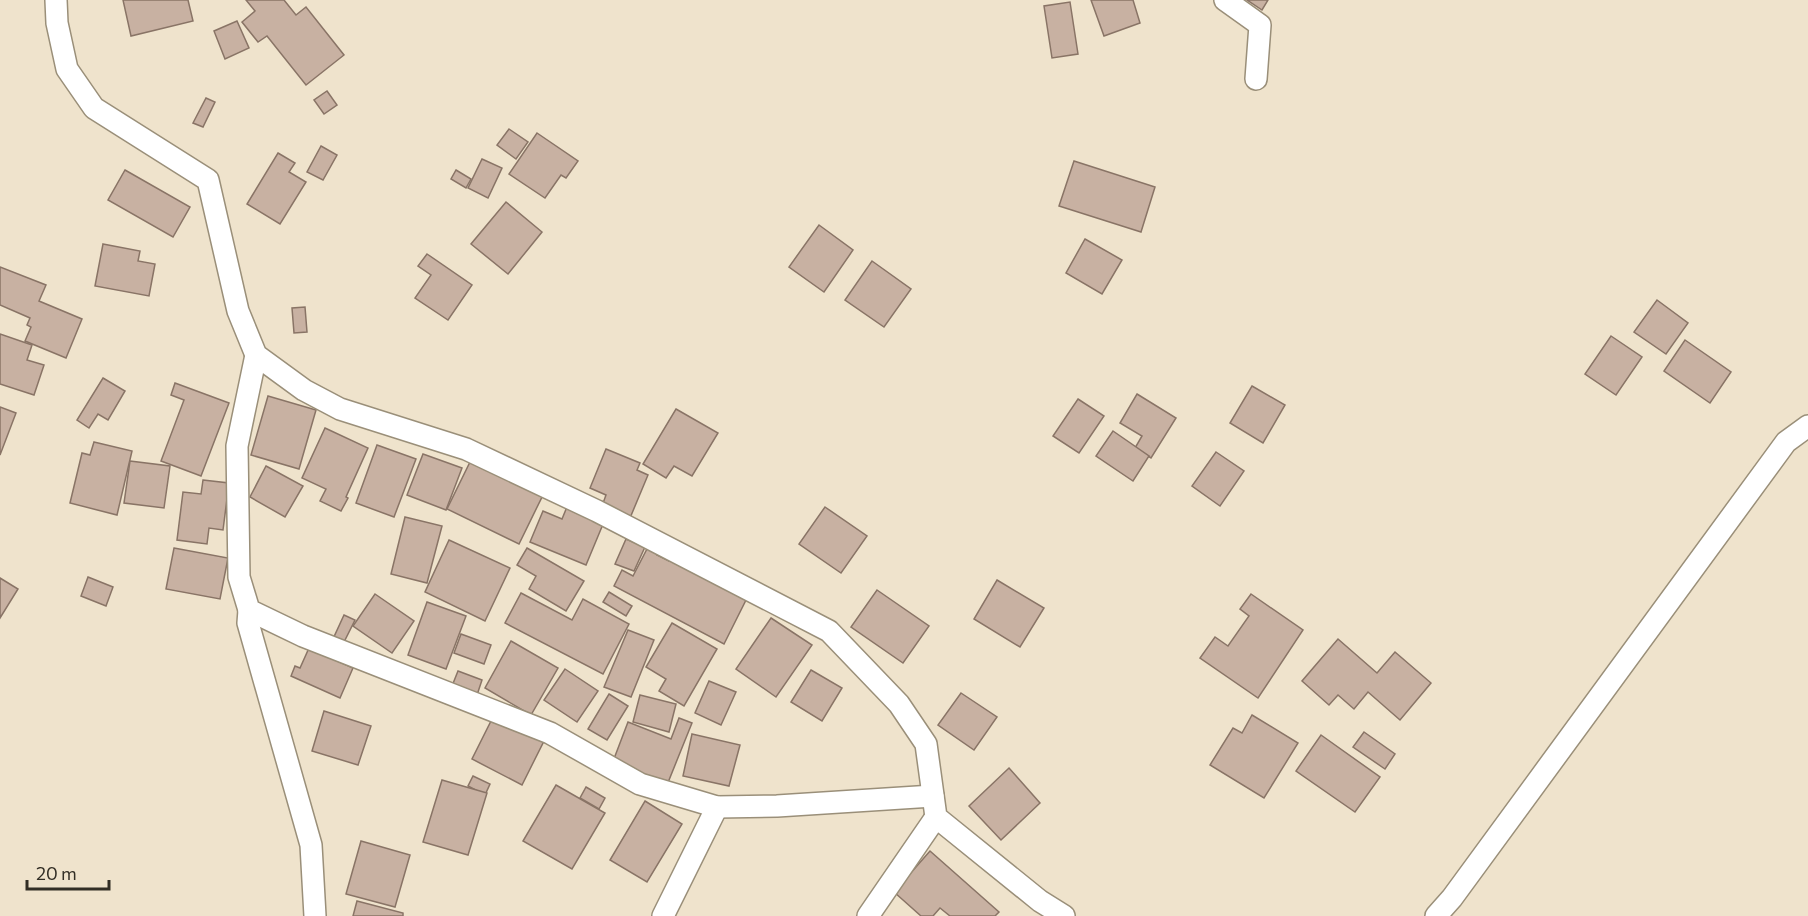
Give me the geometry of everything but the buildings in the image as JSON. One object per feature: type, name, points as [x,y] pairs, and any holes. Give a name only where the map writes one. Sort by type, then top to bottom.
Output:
[{"type":"street","points":[[56,0],[57,23],[67,69],[94,108],[208,180],[238,311],[256,355],[304,390],[340,409],[466,449],[597,511],[829,631],[899,704],[926,744],[935,806],[1040,901],[1064,916]]},
{"type":"street","points":[[1225,0],[1260,25],[1256,79]]},
{"type":"street","points":[[256,355],[237,446],[239,577],[249,610],[248,623],[311,845],[315,916]]},
{"type":"street","points":[[1436,916],[1452,898],[1786,442],[1808,426]]},
{"type":"street","points":[[249,610],[303,636],[550,733],[640,784],[717,807],[935,806]]},
{"type":"street","points":[[868,916],[935,806]]},
{"type":"street","points":[[663,916],[717,807]]}]
